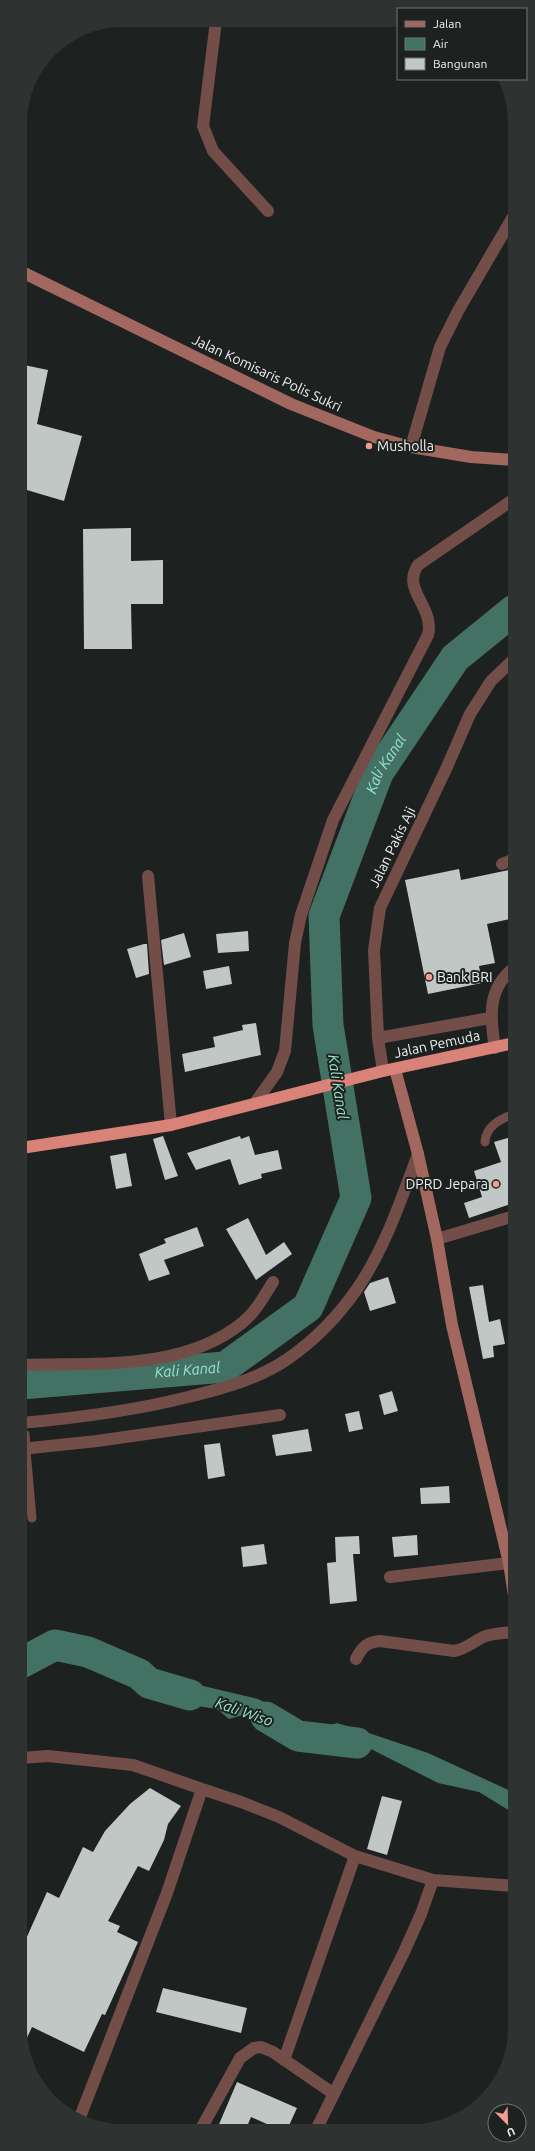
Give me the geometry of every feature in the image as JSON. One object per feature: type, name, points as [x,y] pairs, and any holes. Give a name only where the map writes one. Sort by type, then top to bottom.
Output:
[{"type":"highway","name":"Jalan Pemuda","points":[[27,1147],[171,1125],[366,1075],[508,1045]]},
{"type":"main road","name":"Jalan Komisaris Polis Sukri","points":[[27,275],[291,404],[374,437],[411,447],[471,457],[508,460]]},
{"type":"main road","points":[[389,1070],[418,1154],[437,1239],[452,1325],[508,1559]]},
{"type":"street","points":[[215,27],[203,117],[206,136],[213,150],[268,211]]},
{"type":"street","points":[[411,447],[440,347],[458,311],[508,225]]},
{"type":"street","points":[[254,1103],[277,1072],[286,1051],[295,943],[302,915],[334,820],[428,635],[430,626],[429,618],[413,582],[413,572],[418,565],[508,502]]},
{"type":"street","name":"Jalan Pakis Aji","points":[[389,1070],[378,1038],[374,950],[380,908],[447,767],[470,714],[491,681],[508,668]]},
{"type":"street","points":[[502,864],[508,862]]},
{"type":"street","points":[[148,876],[171,1125]]},
{"type":"street","points":[[495,1048],[490,1018],[494,996],[500,984],[508,975]]},
{"type":"street","points":[[378,1038],[490,1018]]},
{"type":"street","points":[[27,1426],[153,1406],[222,1389],[246,1381],[289,1358],[324,1328],[356,1289],[377,1252],[397,1210],[418,1154]]},
{"type":"street","points":[[437,1239],[508,1218]]},
{"type":"street","points":[[27,1365],[139,1361],[187,1352],[209,1343],[243,1323],[256,1309],[273,1282]]},
{"type":"street","points":[[27,1450],[280,1415]]},
{"type":"street","points":[[390,1577],[508,1563]]},
{"type":"street","points":[[356,1659],[364,1647],[371,1642],[380,1641],[454,1651],[463,1650],[474,1642],[492,1634],[508,1633]]},
{"type":"street","points":[[27,1758],[48,1756],[77,1758],[133,1765],[242,1802],[279,1817],[355,1856],[433,1880],[508,1885]]},
{"type":"street","points":[[81,2114],[167,1893],[202,1789]]},
{"type":"street","points":[[284,2060],[355,1856]]},
{"type":"street","points":[[319,2124],[404,1952],[421,1914],[433,1880]]},
{"type":"street","points":[[204,2124],[240,2058],[249,2051],[261,2047],[284,2060],[334,2094]]},
{"type":"lane","points":[[485,1142],[486,1134],[491,1127],[508,1116]]},
{"type":"lane","points":[[27,1480],[32,1518]]},
{"type":"water","points":[[162,1678],[178,1680],[258,1699],[318,1729],[337,1723],[428,1753],[508,1790],[508,1810],[479,1792],[438,1783],[365,1746],[306,1735],[293,1742],[269,1731],[250,1713],[229,1719],[217,1709],[197,1706],[184,1697],[152,1690],[149,1683]]},
{"type":"building","points":[[27,366],[48,370],[37,424],[82,436],[64,501],[27,490]]},
{"type":"building","points":[[131,528],[131,561],[163,560],[163,604],[131,604],[132,649],[84,649],[83,529]]},
{"type":"building","points":[[459,869],[461,880],[508,870],[508,919],[487,924],[495,963],[479,966],[482,983],[428,994],[405,880]]},
{"type":"building","points":[[248,931],[249,951],[218,953],[216,934]]},
{"type":"building","points":[[184,933],[191,957],[164,965],[161,940]]},
{"type":"building","points":[[147,944],[149,974],[136,978],[127,949]]},
{"type":"building","points":[[229,966],[232,984],[206,989],[203,971]]},
{"type":"building","points":[[256,1023],[261,1055],[185,1072],[182,1054],[215,1047],[213,1037],[243,1030],[242,1025]]},
{"type":"building","points":[[163,1136],[178,1176],[165,1180],[153,1139]]},
{"type":"building","points":[[240,1136],[241,1139],[249,1136],[255,1155],[278,1150],[282,1169],[261,1174],[262,1178],[239,1185],[230,1159],[196,1170],[187,1153]]},
{"type":"building","name":"DPRD Jepara","points":[[508,1138],[508,1205],[469,1218],[464,1203],[482,1197],[474,1171],[501,1162],[494,1142]]},
{"type":"building","points":[[126,1153],[132,1186],[116,1189],[110,1156]]},
{"type":"building","points":[[248,1218],[266,1255],[284,1242],[292,1254],[256,1280],[226,1229]]},
{"type":"building","points":[[197,1227],[204,1246],[164,1260],[170,1274],[149,1281],[139,1254],[166,1243],[164,1239]]},
{"type":"building","points":[[388,1277],[396,1303],[370,1311],[364,1292],[370,1283]]},
{"type":"building","points":[[483,1285],[489,1322],[500,1319],[505,1344],[493,1346],[494,1357],[483,1359],[469,1287]]},
{"type":"building","points":[[392,1391],[398,1411],[384,1415],[379,1395]]},
{"type":"building","points":[[359,1411],[363,1429],[349,1432],[345,1414]]},
{"type":"building","points":[[308,1429],[312,1451],[276,1456],[272,1435]]},
{"type":"building","points":[[220,1443],[225,1476],[208,1479],[204,1445]]},
{"type":"building","points":[[449,1486],[450,1503],[421,1504],[420,1488]]},
{"type":"building","points":[[417,1535],[418,1555],[394,1557],[392,1537]]},
{"type":"building","points":[[359,1536],[360,1554],[353,1554],[357,1601],[330,1604],[327,1563],[336,1562],[335,1537]]},
{"type":"building","points":[[264,1544],[267,1564],[243,1567],[241,1547]]},
{"type":"building","points":[[150,1788],[181,1806],[168,1824],[164,1840],[149,1871],[138,1866],[108,1921],[120,1926],[117,1932],[138,1942],[105,2015],[102,2014],[84,2052],[32,2027],[28,2037],[27,1937],[47,1892],[59,1898],[83,1847],[93,1852],[105,1831],[130,1804]]},
{"type":"building","points":[[382,1796],[402,1801],[387,1855],[367,1849]]},
{"type":"building","points":[[163,1988],[247,2008],[241,2033],[156,2012]]},
{"type":"building","points":[[237,2082],[297,2108],[290,2124],[267,2124],[251,2117],[248,2124],[219,2124]]},
{"type":"waterway","name":"Kali Kanal","points":[[27,1384],[225,1367],[308,1307],[356,1198],[328,1025],[324,916],[378,773],[455,658],[508,615]]},
{"type":"waterway","name":"Kali Wiso","points":[[27,1660],[55,1645],[88,1652],[139,1674],[149,1683],[190,1695]]},
{"type":"waterway","name":"Kali Wiso","points":[[266,1717],[298,1736],[357,1743]]},
{"type":"place","name":"Musholla","points":[[369,446]]},
{"type":"place","name":"Bank BRI","points":[[429,977]]},
{"type":"place","name":"DPRD Jepara","points":[[496,1184]]}]
